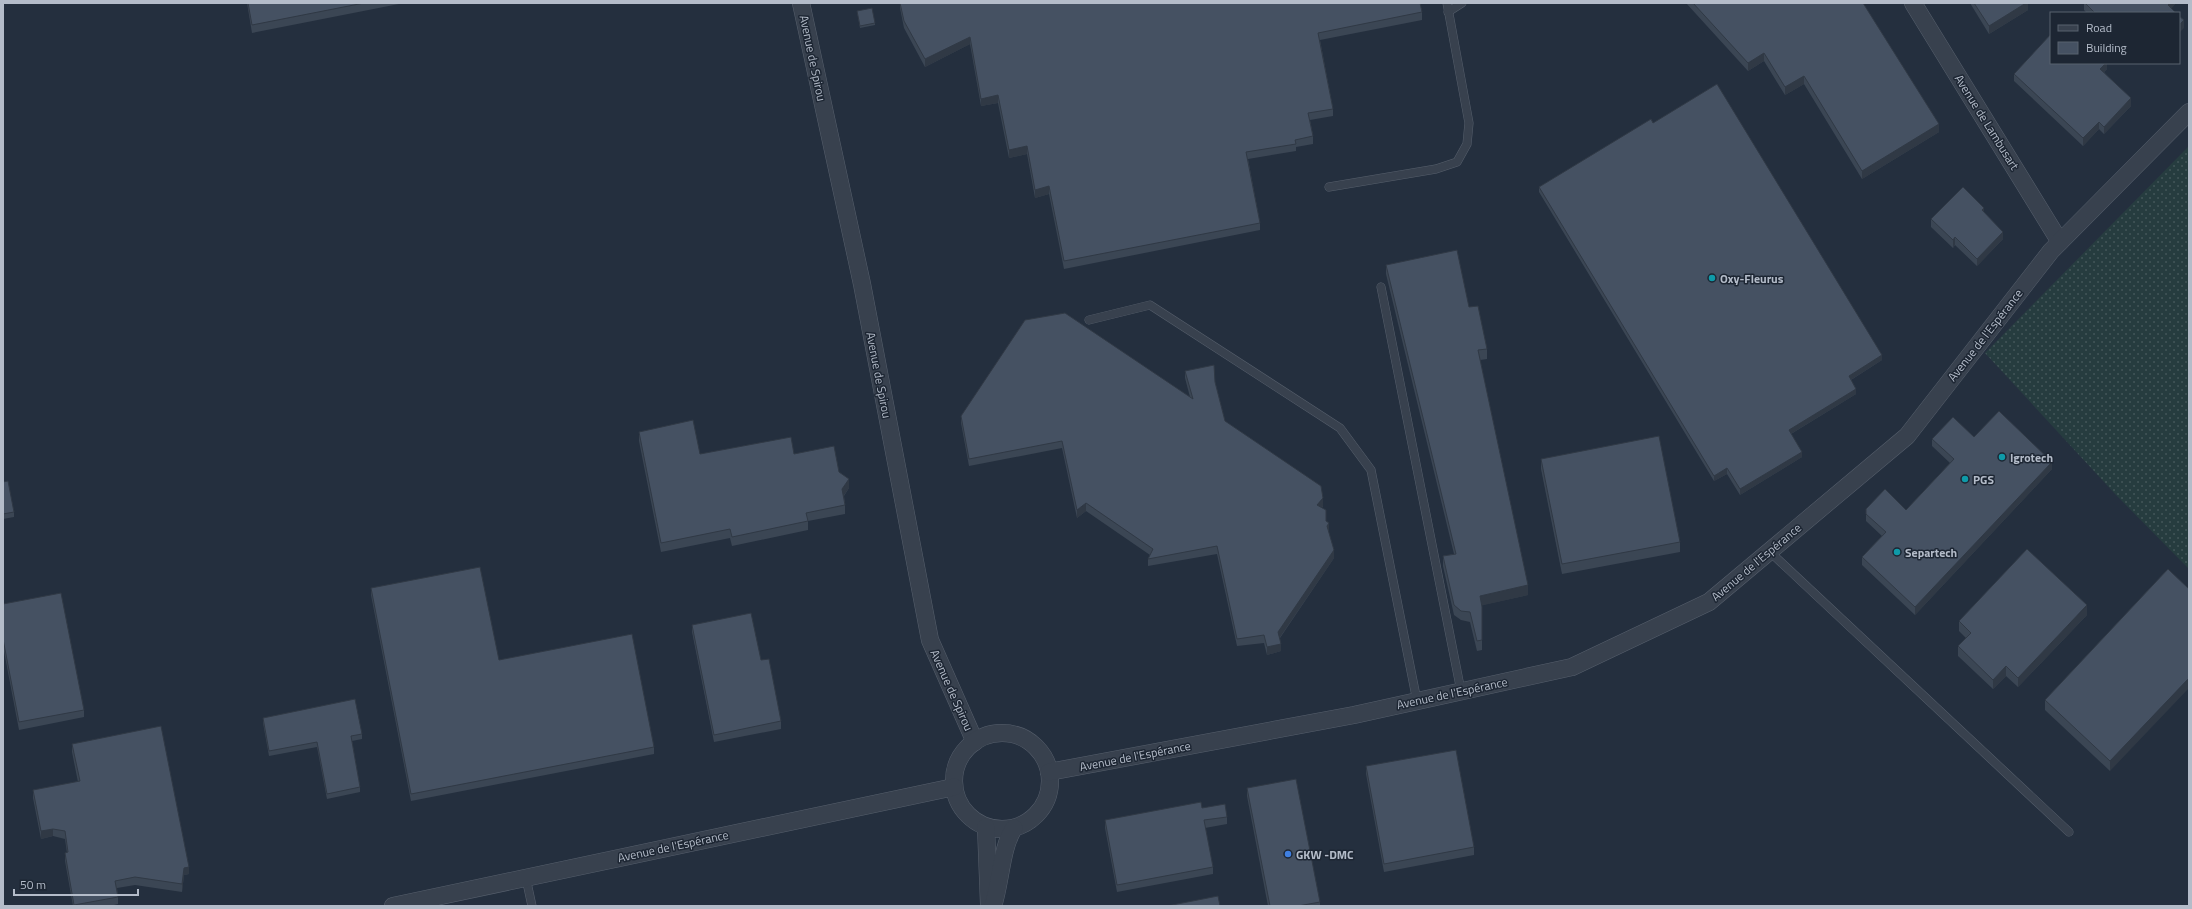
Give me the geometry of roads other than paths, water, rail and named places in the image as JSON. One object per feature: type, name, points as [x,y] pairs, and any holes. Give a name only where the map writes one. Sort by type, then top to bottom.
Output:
[{"type":"street","name":"Avenue de Spirou","points":[[801,3],[862,284],[930,640],[975,742]]},
{"type":"street","name":"Avenue de Lambusart","points":[[1913,3],[2060,242]]},
{"type":"street","name":"Avenue de l'Espérance","points":[[1049,772],[1417,701],[1572,667],[1709,602],[1907,436],[2060,242],[2189,112]]},
{"type":"street","points":[[1005,733],[1020,737],[1034,745],[1044,758],[1049,772],[1050,786],[1046,801],[1039,813],[1028,822],[1014,828],[1000,829],[986,827],[974,820],[964,811],[958,800],[954,787],[954,774],[958,761],[965,750],[975,742],[989,735],[1005,733]]},
{"type":"street","name":"Avenue de l'Espérance","points":[[393,906],[954,787]]},
{"type":"street","points":[[986,827],[989,906]]},
{"type":"street","points":[[993,906],[1009,836],[1014,828]]},
{"type":"lane","points":[[1329,187],[1436,169],[1457,162],[1467,144],[1469,123],[1447,3]]},
{"type":"lane","points":[[1448,12],[1462,3]]},
{"type":"lane","points":[[1381,288],[1461,691]]},
{"type":"lane","points":[[1089,320],[1150,305],[1340,428],[1371,470],[1417,701]]},
{"type":"lane","points":[[1769,551],[2069,832]]},
{"type":"lane","points":[[526,878],[532,906]]},
{"type":"place","name":"Oxy-Fleurus","points":[[1712,278]]},
{"type":"place","name":"Igrotech","points":[[2002,457]]},
{"type":"place","name":"PGS","points":[[1965,479]]},
{"type":"place","name":"Separtech","points":[[1897,552]]},
{"type":"place","name":"GKW -DMC","points":[[1288,854]]}]
